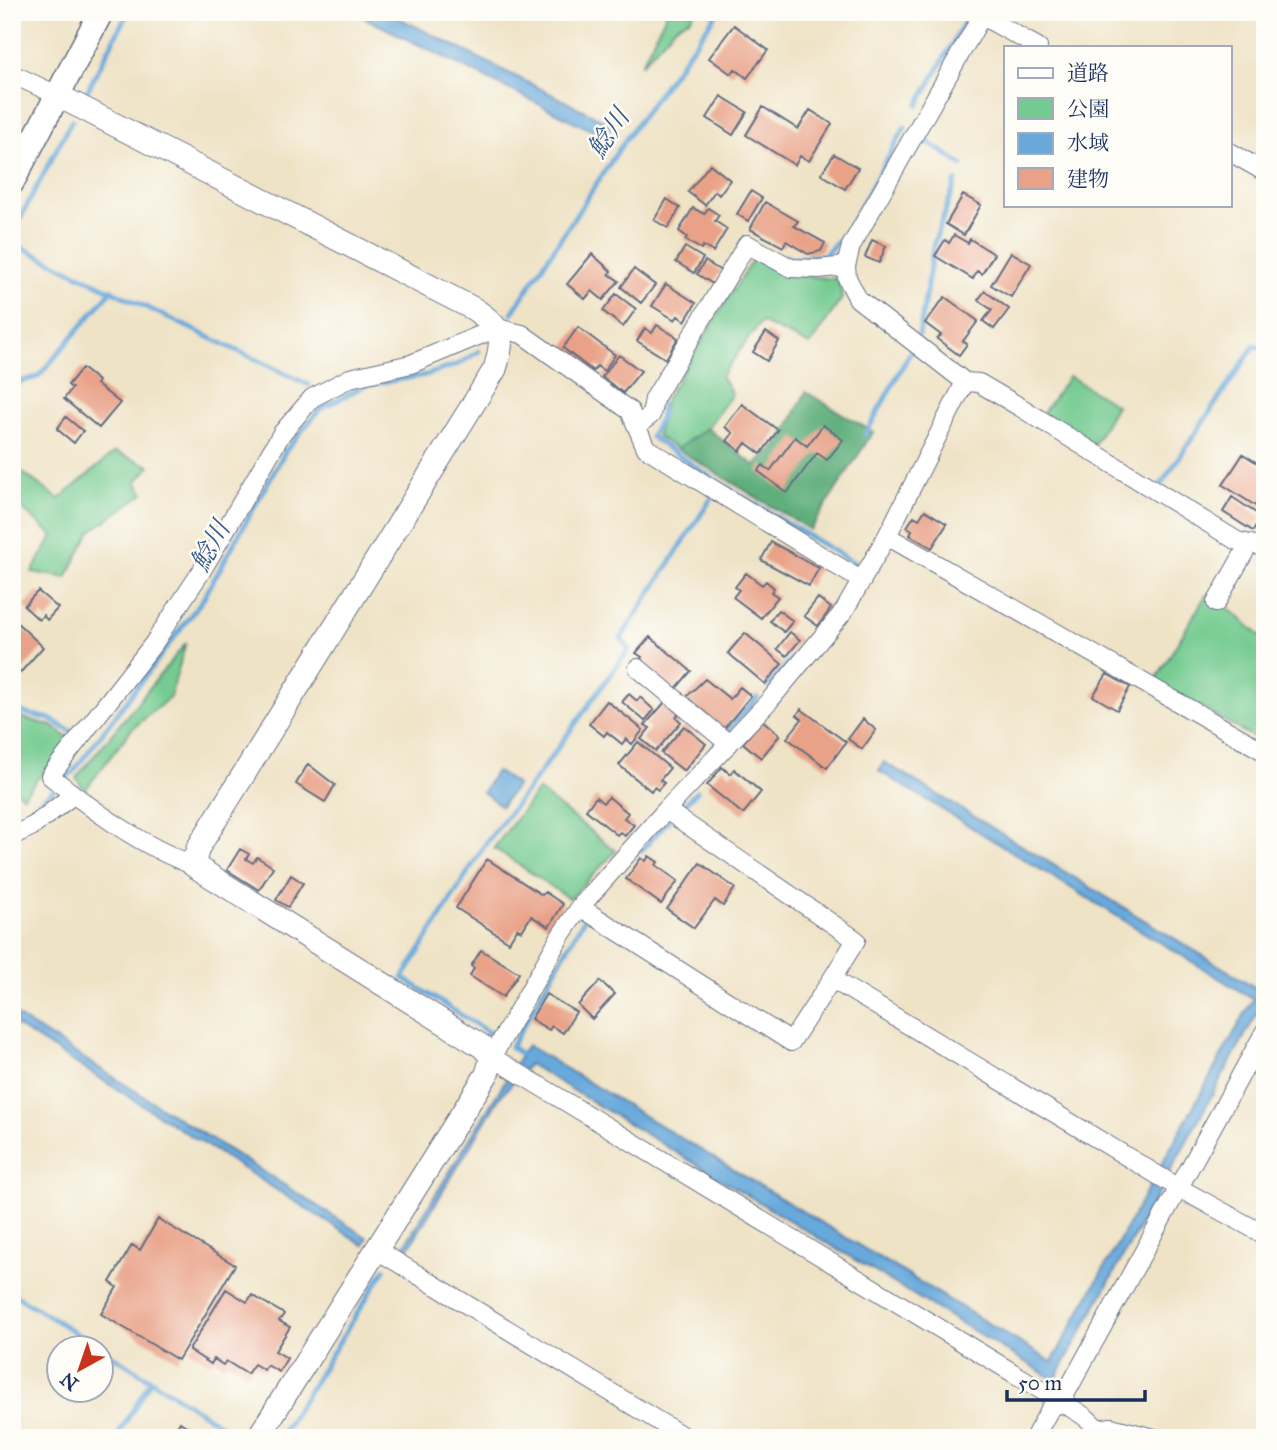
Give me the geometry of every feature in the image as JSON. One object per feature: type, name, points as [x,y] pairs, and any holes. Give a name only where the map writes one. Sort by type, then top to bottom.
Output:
[{"type":"main road","points":[[12,182],[102,12]]},
{"type":"street","points":[[1036,46],[983,14],[850,246],[846,266],[847,278],[858,299],[965,382],[979,383],[1237,541],[1257,546],[1216,603]]},
{"type":"street","points":[[12,74],[474,309],[497,328],[522,334],[630,411],[646,448],[862,581]]},
{"type":"street","points":[[1232,153],[1265,172]]},
{"type":"street","points":[[637,425],[651,415],[654,399],[747,244],[791,268],[846,266]]},
{"type":"street","points":[[497,328],[411,363],[350,378],[312,398],[282,433],[201,572],[154,643],[50,776],[74,795],[166,855],[193,865],[484,1047],[508,1067],[1061,1402],[1099,1433],[1111,1427],[1154,1438]]},
{"type":"street","points":[[193,865],[198,849],[495,369],[502,344],[497,328]]},
{"type":"street","points":[[258,1438],[487,1074],[508,1067],[561,935],[580,907],[666,810],[770,700],[844,611],[887,536],[965,382]]},
{"type":"street","points":[[887,536],[1265,752]]},
{"type":"street","points":[[638,668],[729,744]]},
{"type":"street","points":[[12,836],[33,826],[74,795]]},
{"type":"street","points":[[580,907],[791,1042],[856,940],[666,810]]},
{"type":"street","points":[[832,979],[1176,1186],[1265,1235]]},
{"type":"street","points":[[1034,1438],[1050,1409],[1061,1402],[1176,1186],[1265,1031]]},
{"type":"street","points":[[377,1250],[686,1438]]},
{"type":"green space","points":[[667,12],[695,12],[691,18],[676,26],[641,65]]},
{"type":"green space","points":[[754,257],[789,275],[838,279],[842,298],[810,345],[761,322],[721,376],[732,394],[707,428],[677,449],[657,436],[666,398]]},
{"type":"green space","points":[[1069,376],[1116,405],[1093,446],[1043,413]]},
{"type":"green space","points":[[806,392],[873,432],[810,530],[677,449],[707,428],[754,465],[780,443]]},
{"type":"green space","points":[[115,452],[150,466],[136,482],[144,493],[90,532],[66,578],[32,572],[53,536],[12,500],[12,465],[59,499]]},
{"type":"green space","points":[[1206,595],[1225,605],[1265,640],[1265,726],[1256,739],[1155,681]]},
{"type":"green space","points":[[186,643],[170,697],[131,730],[85,790],[76,778]]},
{"type":"green space","points":[[12,715],[52,726],[71,740],[23,796],[12,788]]},
{"type":"green space","points":[[538,790],[616,851],[570,899],[494,848]]},
{"type":"water","points":[[353,12],[387,12],[611,124],[605,137]]},
{"type":"water","points":[[884,762],[1258,989],[1265,977],[1265,999],[1055,1380],[529,1064],[500,1097],[405,1254],[401,1251],[527,1045],[1052,1362],[1253,999],[879,771]]},
{"type":"water","points":[[496,771],[517,785],[501,806],[483,792]]},
{"type":"water","points":[[12,1013],[368,1238],[364,1245],[12,1023]]},
{"type":"building","points":[[734,25],[768,50],[747,78],[735,69],[731,74],[709,58]]},
{"type":"building","points":[[721,96],[747,112],[733,135],[707,118]]},
{"type":"building","points":[[763,107],[798,129],[810,110],[832,124],[809,161],[800,156],[795,165],[746,135]]},
{"type":"building","points":[[834,154],[858,168],[845,189],[821,174]]},
{"type":"building","points":[[710,164],[730,180],[719,195],[715,191],[705,205],[688,192]]},
{"type":"building","points":[[751,191],[762,198],[748,221],[737,214]]},
{"type":"building","points":[[963,195],[981,205],[964,235],[946,224]]},
{"type":"building","points":[[667,199],[680,208],[668,228],[654,220]]},
{"type":"building","points":[[765,202],[798,221],[794,226],[825,243],[821,251],[808,254],[786,241],[783,247],[750,229]]},
{"type":"building","points":[[693,208],[704,214],[708,208],[719,215],[715,221],[727,229],[713,252],[685,240],[687,237],[679,231]]},
{"type":"building","points":[[954,235],[968,243],[970,239],[994,254],[982,274],[977,271],[973,279],[935,256],[945,240],[949,243]]},
{"type":"building","points":[[872,240],[886,246],[879,263],[865,257]]},
{"type":"building","points":[[685,247],[703,258],[694,273],[676,262]]},
{"type":"building","points":[[1011,252],[1031,264],[1011,297],[991,285]]},
{"type":"building","points":[[592,254],[611,271],[609,274],[619,281],[603,300],[592,291],[585,299],[567,284]]},
{"type":"building","points":[[705,261],[721,271],[713,284],[697,274]]},
{"type":"building","points":[[634,269],[655,285],[641,303],[621,287]]},
{"type":"building","points":[[666,284],[696,303],[685,321],[678,316],[675,320],[652,306]]},
{"type":"building","points":[[985,291],[1009,309],[994,329],[983,321],[992,310],[978,300]]},
{"type":"building","points":[[616,294],[636,309],[623,327],[603,311]]},
{"type":"building","points":[[945,297],[978,321],[963,341],[967,344],[959,355],[937,339],[941,335],[925,323]]},
{"type":"building","points":[[657,325],[678,338],[666,359],[637,341],[645,328],[652,333]]},
{"type":"building","points":[[578,327],[615,355],[604,371],[597,366],[593,371],[563,348]]},
{"type":"building","points":[[766,332],[779,341],[767,361],[753,352]]},
{"type":"building","points":[[619,355],[641,371],[623,393],[602,377]]},
{"type":"building","points":[[82,368],[98,381],[96,384],[120,403],[99,428],[64,399],[72,388],[68,385]]},
{"type":"building","points":[[742,404],[778,430],[761,454],[746,443],[740,451],[727,441],[733,433],[725,427]]},
{"type":"building","points":[[66,417],[83,431],[74,443],[57,429]]},
{"type":"building","points":[[823,425],[843,440],[827,460],[817,453],[787,493],[758,471],[763,465],[770,471],[795,437],[807,446]]},
{"type":"building","points":[[1243,454],[1265,468],[1265,512],[1223,485]]},
{"type":"building","points":[[1232,497],[1262,517],[1253,531],[1223,512]]},
{"type":"building","points":[[925,510],[947,524],[932,548],[910,535],[912,530],[907,527],[914,516],[919,519]]},
{"type":"building","points":[[771,542],[819,568],[809,586],[761,560]]},
{"type":"building","points":[[746,573],[762,585],[766,581],[774,588],[771,592],[778,597],[761,618],[733,597],[739,590],[735,587]]},
{"type":"building","points":[[38,591],[58,608],[47,620],[43,615],[39,620],[24,606]]},
{"type":"building","points":[[818,598],[831,608],[818,626],[804,616]]},
{"type":"building","points":[[778,610],[793,621],[784,632],[770,621]]},
{"type":"building","points":[[12,618],[43,647],[20,673],[12,665]]},
{"type":"building","points":[[790,632],[800,640],[787,656],[777,649]]},
{"type":"building","points":[[745,633],[782,664],[765,684],[728,653]]},
{"type":"building","points":[[650,637],[691,671],[674,691],[639,661],[642,657],[636,653]]},
{"type":"building","points":[[1107,674],[1130,687],[1117,710],[1093,696]]},
{"type":"building","points":[[705,679],[730,699],[740,687],[751,696],[723,730],[685,698]]},
{"type":"building","points":[[629,694],[637,701],[640,697],[654,710],[645,721],[622,702]]},
{"type":"building","points":[[607,701],[643,730],[632,744],[626,739],[622,744],[607,732],[604,736],[589,724]]},
{"type":"building","points":[[665,702],[679,714],[676,717],[681,722],[656,751],[641,739],[650,728],[645,725]]},
{"type":"building","points":[[801,709],[846,742],[827,768],[787,738],[802,719],[797,715]]},
{"type":"building","points":[[863,719],[876,730],[862,749],[848,739]]},
{"type":"building","points":[[762,720],[780,735],[761,758],[743,743]]},
{"type":"building","points":[[684,726],[706,744],[684,771],[661,753]]},
{"type":"building","points":[[638,742],[670,768],[660,780],[664,783],[658,790],[654,787],[651,791],[619,765]]},
{"type":"building","points":[[308,764],[335,785],[325,802],[296,784]]},
{"type":"building","points":[[722,767],[730,774],[734,769],[761,792],[743,814],[707,785]]},
{"type":"building","points":[[596,797],[603,803],[609,797],[628,813],[624,818],[634,825],[625,836],[620,832],[617,835],[586,810]]},
{"type":"building","points":[[240,849],[249,854],[246,859],[253,863],[257,857],[273,867],[259,890],[227,870]]},
{"type":"building","points":[[649,856],[658,862],[656,865],[678,881],[661,904],[626,879],[641,858],[646,861]]},
{"type":"building","points":[[487,859],[542,895],[545,892],[563,904],[549,927],[531,916],[522,931],[517,929],[509,942],[456,908]]},
{"type":"building","points":[[700,863],[735,888],[723,906],[715,900],[694,928],[667,909]]},
{"type":"building","points":[[291,875],[303,883],[288,907],[276,900]]},
{"type":"building","points":[[481,950],[519,973],[503,997],[470,976],[474,968],[471,966]]},
{"type":"building","points":[[600,981],[615,994],[592,1019],[578,1005]]},
{"type":"building","points":[[546,994],[576,1012],[563,1033],[552,1026],[549,1030],[531,1019]]},
{"type":"building","points":[[158,1219],[235,1265],[178,1360],[101,1314],[117,1287],[110,1282],[132,1245],[140,1250]]},
{"type":"building","points":[[226,1289],[247,1302],[252,1295],[284,1314],[279,1321],[290,1327],[275,1351],[287,1358],[279,1372],[267,1365],[264,1370],[254,1364],[247,1374],[226,1361],[223,1365],[214,1359],[211,1364],[189,1350]]},
{"type":"building","points":[[180,1422],[205,1438],[171,1438]]},
{"type":"waterway","points":[[85,95],[128,12]]},
{"type":"waterway","name":"鯰川","points":[[512,313],[627,137],[718,12]]},
{"type":"waterway","points":[[918,105],[970,12]]},
{"type":"waterway","points":[[12,234],[72,120]]},
{"type":"waterway","points":[[786,256],[790,259],[824,255],[845,234],[905,127]]},
{"type":"waterway","points":[[924,139],[962,165]]},
{"type":"waterway","points":[[919,335],[934,243],[956,181]]},
{"type":"waterway","points":[[12,243],[309,385]]},
{"type":"waterway","points":[[12,390],[19,382],[38,377],[112,290]]},
{"type":"waterway","points":[[1160,486],[1255,345],[1265,350]]},
{"type":"waterway","name":"鯰川","points":[[12,820],[33,808],[73,772],[203,599],[286,450],[320,409],[366,385],[426,375],[459,364],[479,351]]},
{"type":"waterway","points":[[865,435],[911,351]]},
{"type":"waterway","points":[[661,404],[661,416],[651,437],[721,484],[856,564]]},
{"type":"waterway","points":[[491,1034],[403,978],[486,843],[629,649],[621,638],[711,499]]},
{"type":"waterway","points":[[837,607],[849,581]]},
{"type":"waterway","points":[[768,686],[810,638]]},
{"type":"waterway","points":[[726,732],[757,698]]},
{"type":"waterway","points":[[12,710],[50,719],[72,732]]},
{"type":"waterway","points":[[703,758],[717,743]]},
{"type":"waterway","points":[[681,808],[697,791]]},
{"type":"waterway","points":[[641,851],[669,820]]},
{"type":"waterway","points":[[521,1054],[511,1047],[584,919]]},
{"type":"waterway","points":[[1183,1206],[1265,1251]]},
{"type":"waterway","points":[[279,1438],[385,1269]]},
{"type":"waterway","points":[[12,1293],[78,1334]]},
{"type":"waterway","points":[[116,1358],[151,1380]]},
{"type":"waterway","points":[[116,1438],[151,1380],[239,1437]]}]
